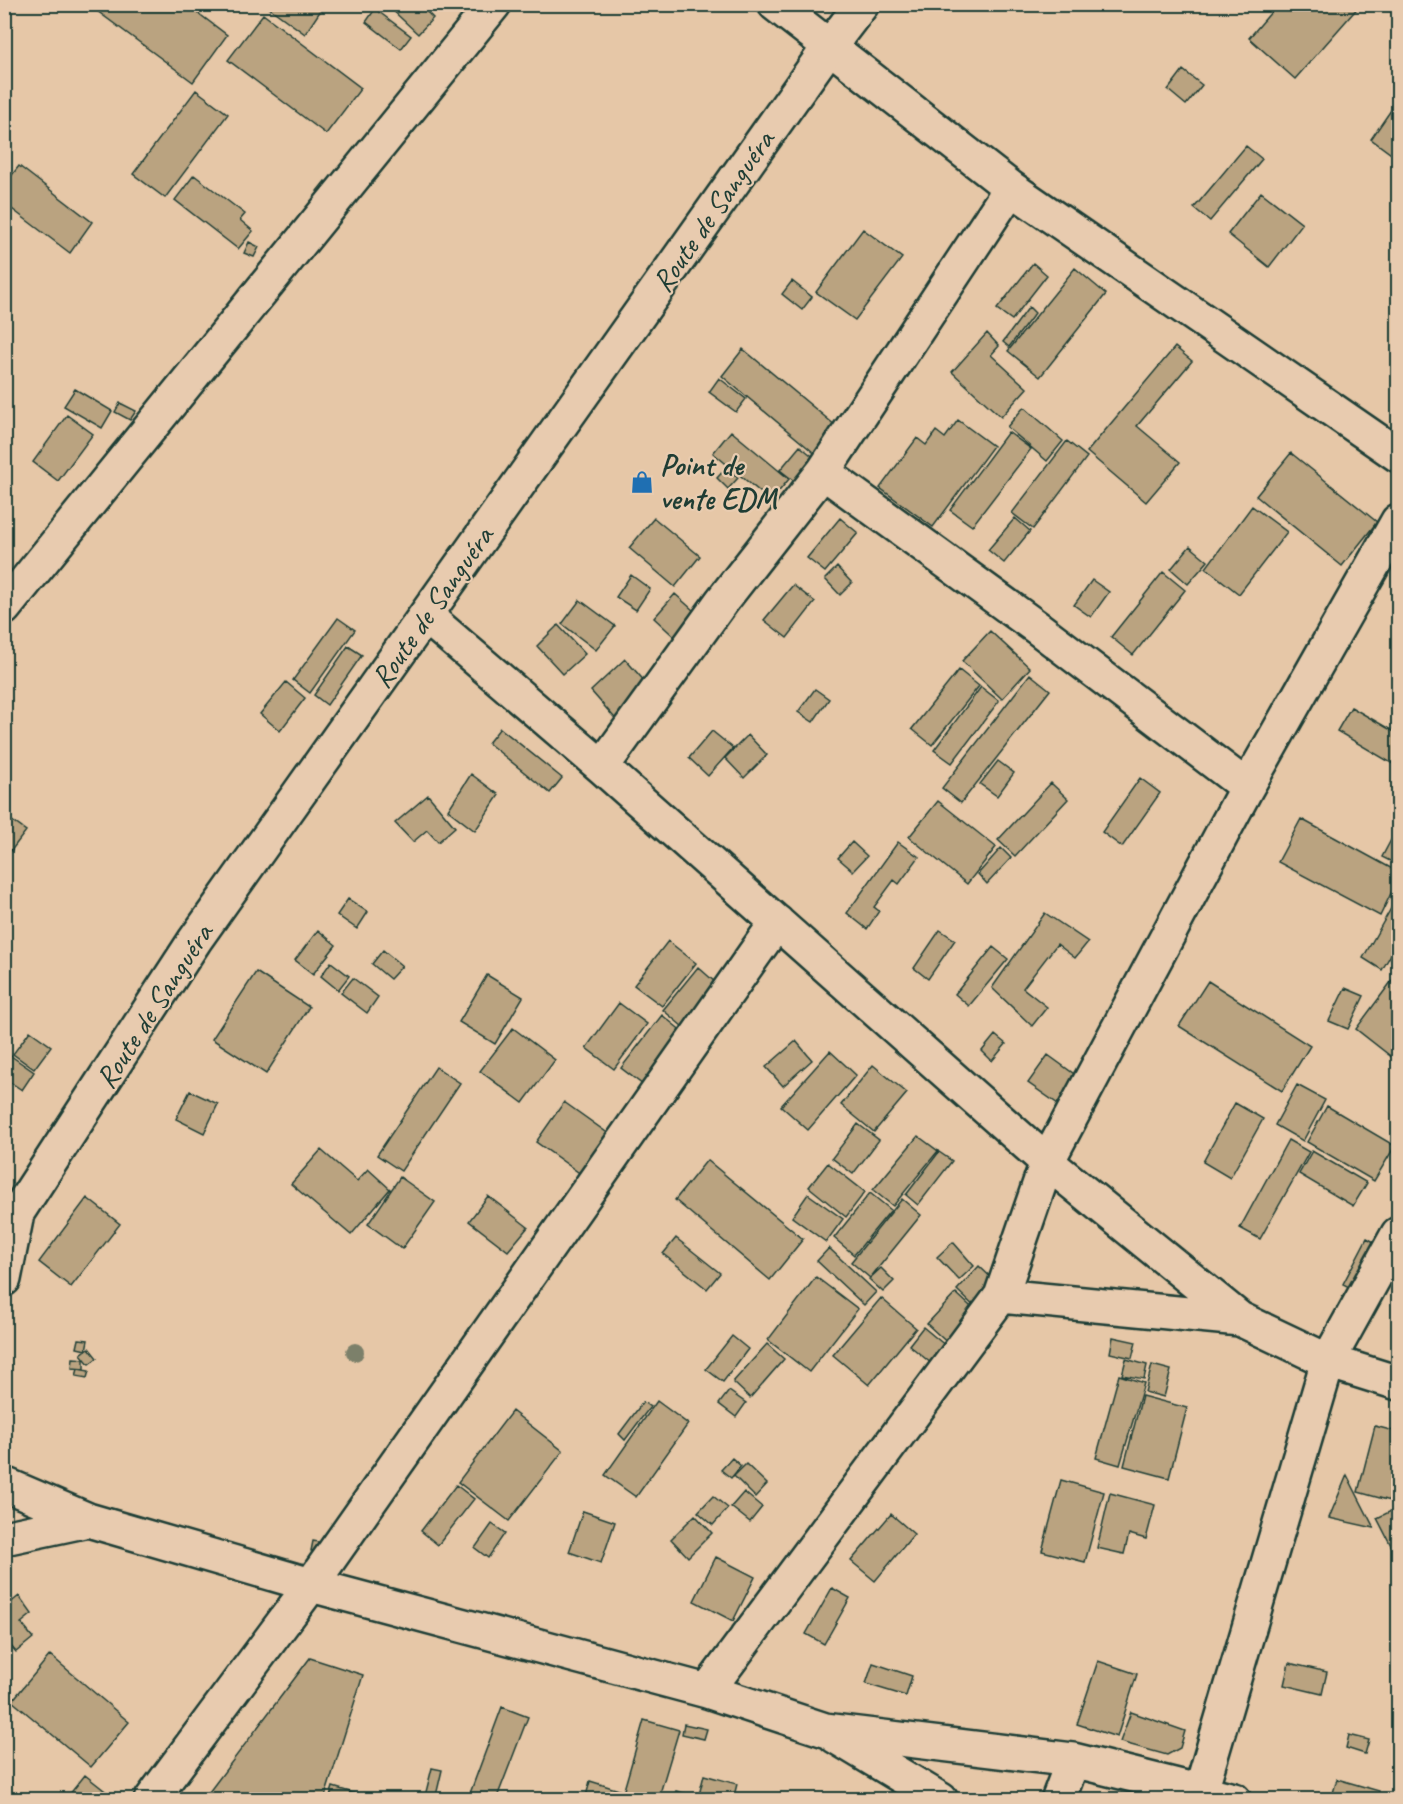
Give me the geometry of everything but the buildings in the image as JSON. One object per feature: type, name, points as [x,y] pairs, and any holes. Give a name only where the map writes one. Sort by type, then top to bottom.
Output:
[{"type":"street","points":[[4,608],[494,4]]},
{"type":"street","points":[[775,4],[1011,188],[1398,455]]},
{"type":"street","name":"Route de Sanguéra","points":[[4,1279],[10,1226],[195,940],[829,47],[862,4]]},
{"type":"street","points":[[602,767],[722,601],[823,472],[1011,188]]},
{"type":"street","points":[[823,472],[1040,629],[1247,787]]},
{"type":"street","points":[[707,1691],[1001,1296],[1047,1162],[1247,787],[1398,522]]},
{"type":"street","points":[[426,616],[602,767],[1047,1162],[1239,1319],[1328,1361],[1398,1383]]},
{"type":"street","points":[[151,1800],[311,1585],[777,922]]},
{"type":"street","points":[[1201,1790],[1328,1361],[1398,1234]]},
{"type":"street","points":[[1001,1296],[1239,1319]]},
{"type":"street","points":[[4,1484],[88,1520],[311,1585],[707,1691],[825,1730],[1073,1760],[1234,1800]]},
{"type":"street","points":[[4,1538],[88,1520]]},
{"type":"street","points":[[825,1730],[941,1800]]},
{"type":"street","points":[[1058,1800],[1073,1760]]},
{"type":"place","name":"Point de vente EDM","points":[[642,482]]}]
